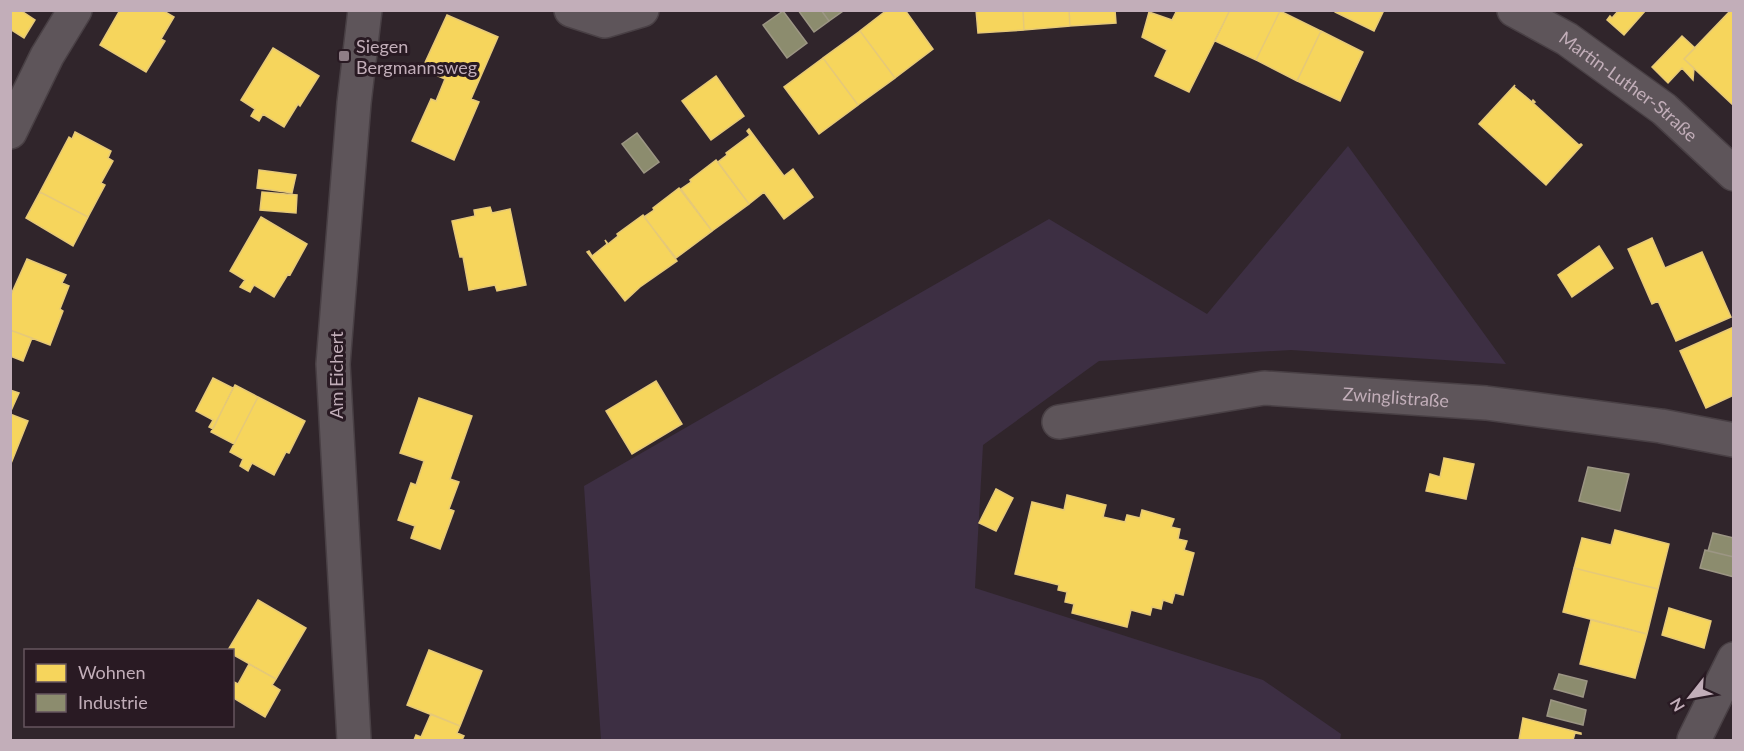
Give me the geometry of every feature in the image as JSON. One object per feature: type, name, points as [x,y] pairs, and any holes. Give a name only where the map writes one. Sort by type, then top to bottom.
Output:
[{"type":"street","points":[[10,132],[47,56],[75,10]]},
{"type":"street","name":"Am Eichert","points":[[354,741],[333,364],[354,103],[364,10]]},
{"type":"street","points":[[570,10],[605,21],[642,10]]},
{"type":"street","name":"Martin-Luther-Straße","points":[[1514,10],[1567,39],[1664,108],[1734,174]]},
{"type":"street","name":"Zwinglistraße","points":[[1059,422],[1264,388],[1486,404],[1661,426],[1734,440]]},
{"type":"street","points":[[1694,741],[1734,659]]},
{"type":"shaded area","points":[[1348,146],[1506,364],[1291,350],[1099,361],[983,445],[975,588],[1263,680],[1341,734],[1340,740],[601,740],[584,486],[1049,219],[1207,314]]},
{"type":"building: Wohnen","points":[[10,10],[20,10],[35,20],[24,38],[10,29]]},
{"type":"building: Wohnen","points":[[120,10],[162,10],[174,17],[161,39],[165,41],[146,72],[100,45]]},
{"type":"building: Wohnen","points":[[887,10],[905,10],[933,49],[895,78],[860,31]]},
{"type":"building: Wohnen","points":[[976,10],[1023,10],[1024,30],[978,33]]},
{"type":"building: Wohnen","points":[[1023,10],[1069,10],[1070,26],[1024,30]]},
{"type":"building: Wohnen","points":[[1069,10],[1115,10],[1116,23],[1070,26]]},
{"type":"building: Wohnen","points":[[1177,10],[1230,10],[1189,92],[1155,76],[1167,50],[1142,37],[1149,12],[1172,20]]},
{"type":"building: Wohnen","points":[[1230,10],[1280,11],[1256,60],[1215,41]]},
{"type":"building: Wohnen","points":[[1335,10],[1384,10],[1374,31]]},
{"type":"building: Wohnen","points":[[1619,10],[1646,10],[1624,35],[1607,20]]},
{"type":"building: Wohnen","points":[[1731,10],[1734,10],[1734,106],[1684,59]]},
{"type":"building: Wohnen","points":[[1280,11],[1321,31],[1297,81],[1256,60]]},
{"type":"building: Wohnen","points":[[447,15],[498,37],[471,99],[479,102],[454,160],[412,141],[431,99],[436,101],[445,79],[422,69]]},
{"type":"building: Wohnen","points":[[860,31],[895,78],[858,105],[823,58]]},
{"type":"building: Wohnen","points":[[1321,31],[1363,52],[1340,101],[1297,81]]},
{"type":"building: Wohnen","points":[[1682,36],[1695,48],[1684,59],[1694,68],[1693,80],[1682,68],[1668,83],[1652,67]]},
{"type":"building: Wohnen","points":[[273,48],[319,76],[284,127],[263,114],[259,121],[251,116],[255,109],[241,100]]},
{"type":"building: Wohnen","points":[[823,58],[858,105],[819,134],[784,87]]},
{"type":"building: Wohnen","points":[[716,76],[744,116],[711,140],[682,101]]},
{"type":"building: Wohnen","points":[[1515,85],[1514,87],[1532,102],[1533,100],[1535,102],[1533,103],[1579,145],[1582,145],[1546,185],[1479,124]]},
{"type":"building: Wohnen","points":[[749,129],[784,176],[793,169],[813,197],[784,219],[764,192],[749,204],[718,162],[750,135],[747,131]]},
{"type":"building: Wohnen","points":[[75,132],[111,151],[108,158],[113,161],[101,183],[105,185],[88,217],[40,192],[69,137],[72,139]]},
{"type":"building: Wohnen","points":[[716,160],[749,204],[712,231],[681,189]]},
{"type":"building: Wohnen","points":[[259,170],[296,175],[292,193],[257,188]]},
{"type":"building: Wohnen","points":[[679,188],[712,231],[676,258],[644,217]]},
{"type":"building: Wohnen","points":[[40,192],[88,217],[73,246],[26,218]]},
{"type":"building: Wohnen","points":[[262,192],[297,195],[296,213],[260,210]]},
{"type":"building: Wohnen","points":[[490,207],[492,213],[510,209],[526,285],[497,291],[495,285],[469,290],[463,257],[460,257],[452,221],[475,216],[474,210]]},
{"type":"building: Wohnen","points":[[643,215],[677,261],[640,287],[625,301],[587,252],[589,251],[592,256],[607,244],[605,240],[608,244],[618,236],[617,234]]},
{"type":"building: Wohnen","points":[[261,217],[307,244],[290,275],[288,274],[274,297],[254,285],[250,292],[240,287],[245,280],[230,271]]},
{"type":"building: Wohnen","points":[[1652,238],[1665,268],[1702,252],[1731,317],[1676,341],[1658,301],[1652,304],[1628,249]]},
{"type":"building: Wohnen","points":[[1599,246],[1613,268],[1572,297],[1558,275]]},
{"type":"building: Wohnen","points":[[27,259],[66,275],[62,283],[69,286],[60,309],[63,311],[50,345],[10,330],[10,297]]},
{"type":"building: Wohnen","points":[[1734,327],[1734,395],[1706,408],[1680,351]]},
{"type":"building: Wohnen","points":[[10,330],[32,338],[23,361],[10,356]]},
{"type":"building: Wohnen","points":[[213,378],[233,388],[213,429],[209,427],[213,420],[196,411]]},
{"type":"building: Wohnen","points":[[656,381],[682,424],[632,454],[606,411]]},
{"type":"building: Wohnen","points":[[235,385],[258,397],[234,444],[211,432]]},
{"type":"building: Wohnen","points":[[10,390],[19,393],[10,413]]},
{"type":"building: Wohnen","points":[[258,397],[305,421],[289,453],[286,452],[274,475],[252,463],[248,471],[240,466],[243,459],[230,452]]},
{"type":"building: Wohnen","points":[[419,398],[472,416],[450,479],[459,482],[449,509],[454,511],[440,549],[411,538],[415,526],[398,520],[411,483],[416,485],[424,461],[400,453]]},
{"type":"building: Wohnen","points":[[10,414],[28,421],[10,466]]},
{"type":"building: Wohnen","points":[[1444,458],[1474,464],[1466,499],[1426,491],[1430,474],[1440,477]]},
{"type":"building: Wohnen","points":[[996,489],[1013,498],[996,531],[979,523]]},
{"type":"building: Wohnen","points":[[1067,495],[1106,505],[1103,517],[1125,522],[1127,515],[1140,518],[1142,510],[1174,519],[1171,527],[1180,529],[1178,539],[1187,541],[1184,550],[1194,553],[1183,595],[1175,593],[1172,603],[1163,600],[1161,609],[1152,607],[1150,615],[1131,610],[1127,627],[1072,613],[1074,604],[1065,602],[1067,592],[1058,590],[1059,585],[1015,574],[1032,502],[1064,510]]},
{"type":"building: Wohnen","points":[[1615,530],[1669,544],[1658,589],[1574,568],[1582,538],[1611,545]]},
{"type":"building: Wohnen","points":[[1574,568],[1658,589],[1647,634],[1563,612]]},
{"type":"building: Wohnen","points":[[258,600],[306,628],[276,679],[234,655],[234,649],[229,649]]},
{"type":"building: Wohnen","points":[[1669,608],[1711,621],[1704,648],[1662,635]]},
{"type":"building: Wohnen","points":[[1591,620],[1647,634],[1635,678],[1580,664]]},
{"type":"building: Wohnen","points":[[429,650],[482,671],[460,726],[407,705]]},
{"type":"building: Wohnen","points":[[249,664],[276,679],[272,685],[280,690],[265,717],[234,698],[234,682],[238,684]]},
{"type":"building: Wohnen","points":[[431,714],[460,726],[457,733],[464,736],[462,740],[414,740],[416,735],[421,737]]},
{"type":"building: Wohnen","points":[[1523,718],[1581,734],[1575,733],[1573,740],[1519,740]]},
{"type":"building: Industrie","points":[[798,10],[821,10],[829,21],[814,32]]},
{"type":"building: Industrie","points":[[821,10],[843,10],[843,11],[829,21]]},
{"type":"building: Industrie","points":[[783,11],[807,43],[787,58],[763,25]]},
{"type":"building: Industrie","points":[[637,133],[659,162],[644,173],[622,144]]},
{"type":"building: Industrie","points":[[1588,467],[1629,474],[1620,511],[1579,501]]},
{"type":"building: Industrie","points":[[1713,533],[1734,538],[1734,557],[1708,551]]},
{"type":"building: Industrie","points":[[1705,550],[1734,557],[1734,577],[1700,568]]},
{"type":"building: Industrie","points":[[1559,674],[1587,681],[1583,697],[1554,689]]},
{"type":"building: Industrie","points":[[1551,700],[1586,710],[1583,725],[1547,716]]},
{"type":"place","name":"Siegen Bergmannsweg","points":[[344,56]]}]
